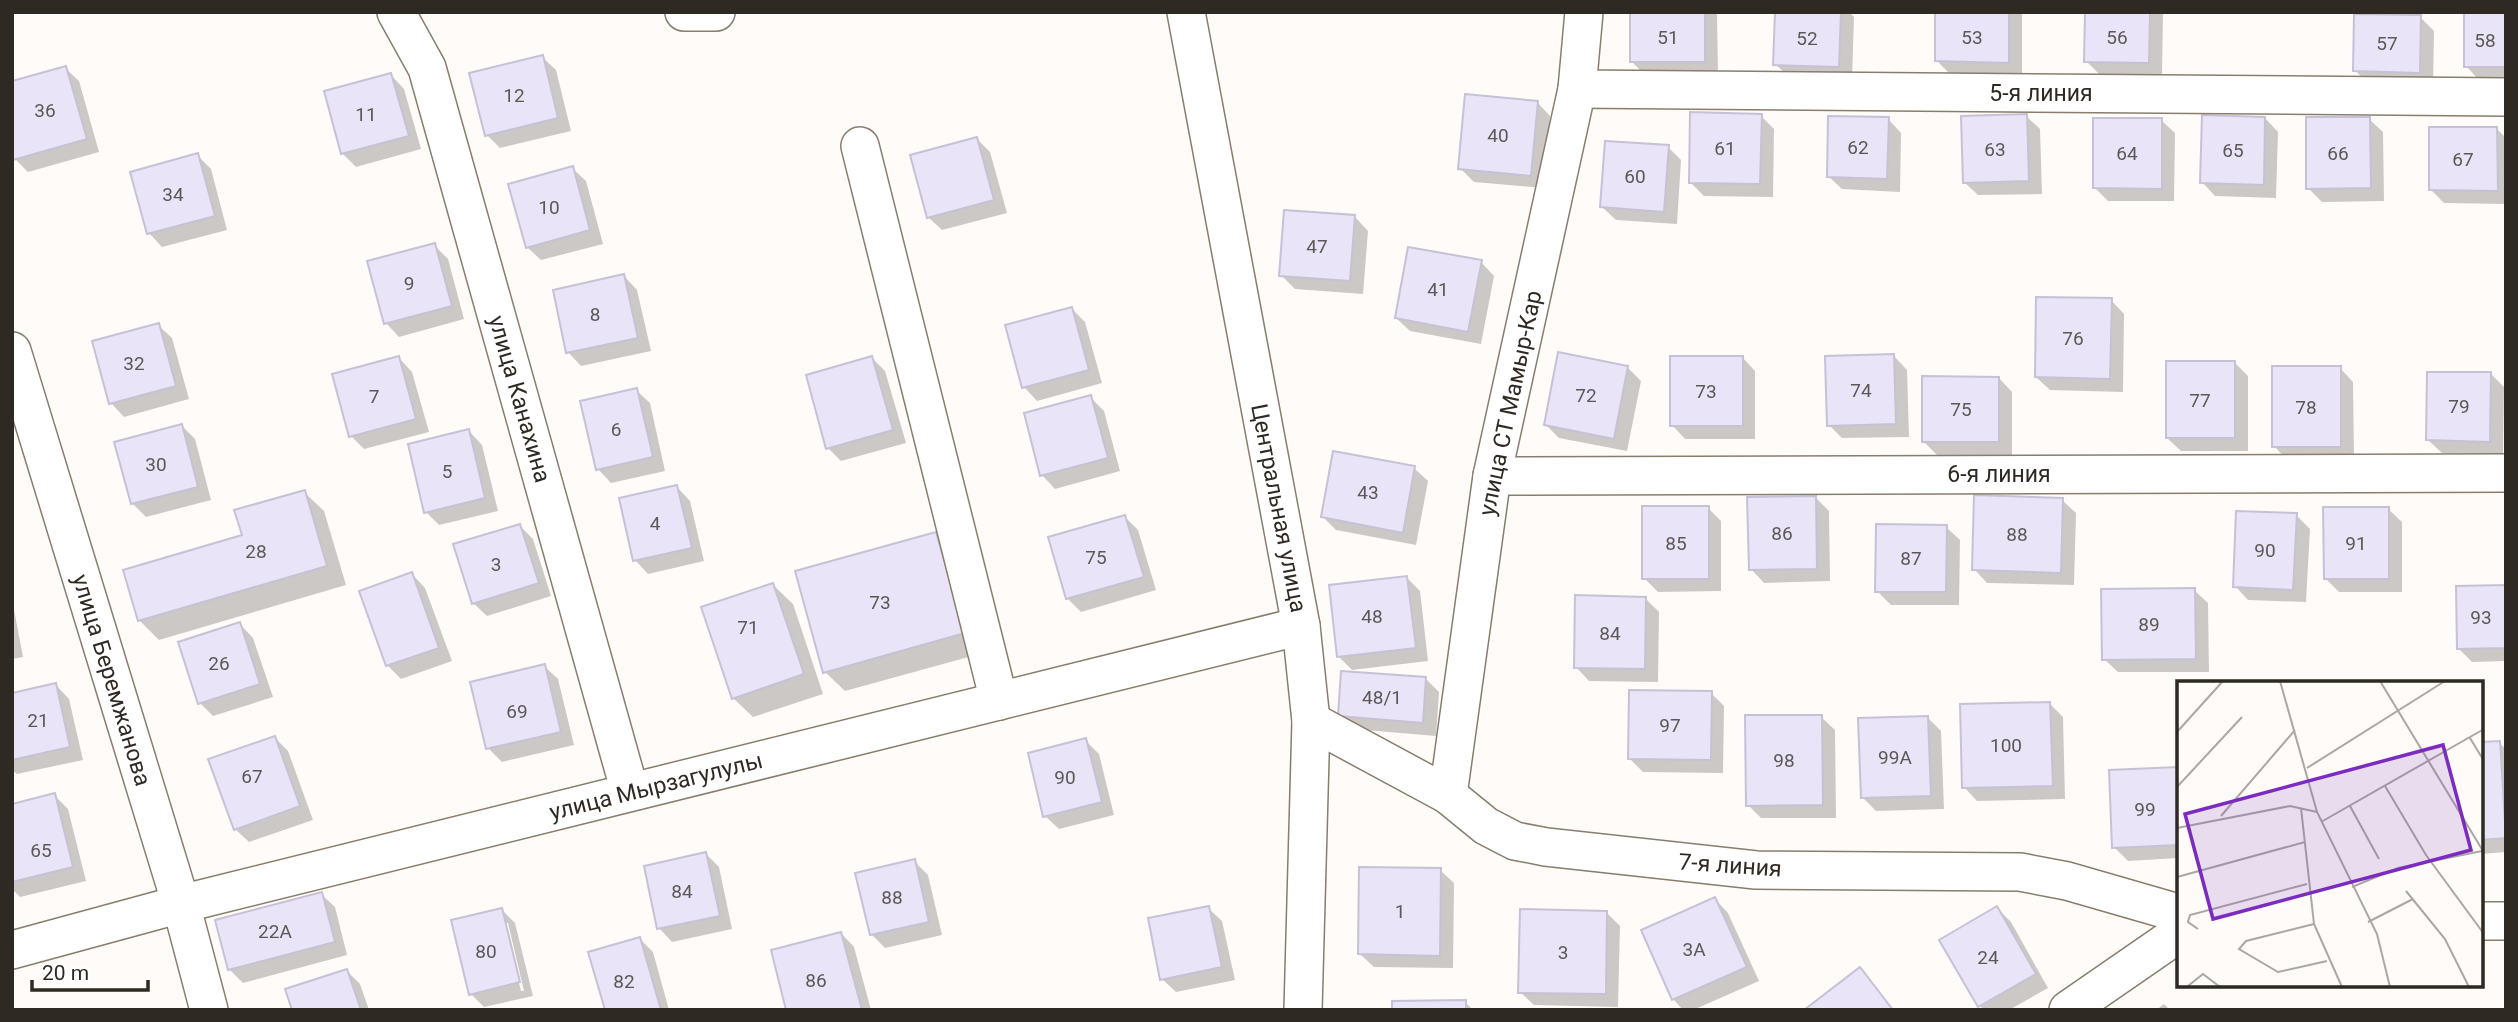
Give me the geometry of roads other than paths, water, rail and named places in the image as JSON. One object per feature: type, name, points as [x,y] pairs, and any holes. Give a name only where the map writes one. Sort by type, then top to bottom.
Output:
[{"type":"street","name":"улица Канахина","points":[[396,12],[427,68],[630,792]]},
{"type":"street","points":[[684,12],[716,12]]},
{"type":"street","name":"Центральная улица","points":[[1185,12],[1301,626],[1311,722],[1303,1010]]},
{"type":"street","name":"улица СТ Мамыр-Кар","points":[[1448,795],[1492,476],[1577,89],[1584,12]]},
{"type":"street","name":"5-я линия","points":[[1577,89],[2506,97]]},
{"type":"street","points":[[860,146],[999,701]]},
{"type":"street","name":"улица Беремжанова","points":[[12,351],[181,904],[209,1010]]},
{"type":"street","name":"6-я линия","points":[[1492,476],[2506,472]]},
{"type":"street","name":"улица Мырзагулулы","points":[[12,950],[181,904],[1301,626]]},
{"type":"street","name":"7-я линия","points":[[1311,722],[1448,795],[1496,831],[1515,841],[1546,847],[1756,870],[2020,872],[2067,881],[2177,912]]},
{"type":"street","points":[[2483,921],[2506,921]]},
{"type":"street","points":[[2067,1010],[2177,935]]}]
